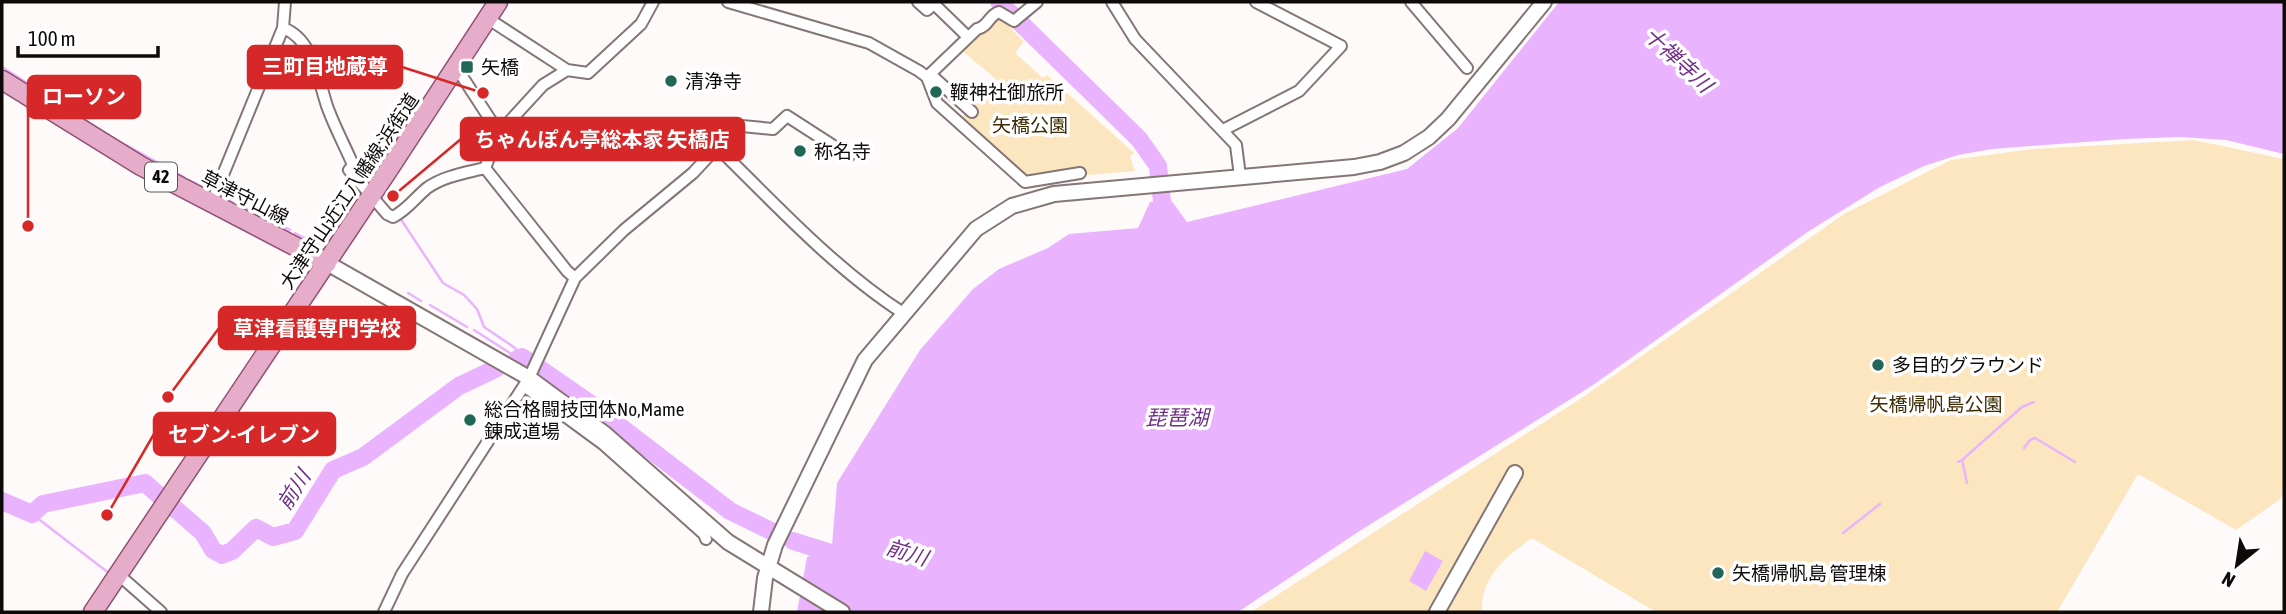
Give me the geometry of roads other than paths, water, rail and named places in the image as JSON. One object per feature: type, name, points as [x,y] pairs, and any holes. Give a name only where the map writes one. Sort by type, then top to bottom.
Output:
[{"type":"main road","name":"大津守山近江八幡線;浜街道","points":[[93,612],[498,2]]},
{"type":"main road","name":"草津守山線","points":[[2,80],[94,139],[211,204],[327,262]]},
{"type":"street","points":[[211,204],[283,28],[285,2]]},
{"type":"street","points":[[487,18],[567,70],[588,74],[645,20],[653,2]]},
{"type":"street","points":[[728,2],[869,43],[928,76],[972,112]]},
{"type":"street","points":[[918,2],[927,10],[935,3],[968,37]]},
{"type":"street","points":[[928,76],[968,37],[984,27],[995,13],[1017,19],[1037,2]]},
{"type":"street","points":[[1112,2],[1135,39],[1236,145],[1240,176]]},
{"type":"street","points":[[1223,130],[1299,91],[1341,46],[1256,2]]},
{"type":"street","points":[[1411,2],[1467,68]]},
{"type":"street","points":[[761,612],[768,566],[775,545],[856,376],[964,239],[987,220],[1012,206],[1055,194],[1354,166],[1380,162],[1404,153],[1429,138],[1448,119],[1544,2]]},
{"type":"street","points":[[283,28],[290,31],[312,58],[326,105],[353,165],[349,170],[370,197],[393,217],[442,179],[485,168]]},
{"type":"street","points":[[457,67],[499,133]]},
{"type":"street","points":[[485,168],[499,133],[543,85],[567,70]]},
{"type":"street","points":[[928,76],[937,103],[1025,182],[1080,173]]},
{"type":"street","points":[[384,612],[402,574],[539,360],[575,278],[624,229],[694,173],[737,128],[773,129],[787,116],[849,156]]},
{"type":"street","points":[[718,149],[815,240],[883,300],[903,313]]},
{"type":"street","points":[[485,168],[575,278]]},
{"type":"street","points":[[327,262],[502,360],[605,434],[728,542],[842,612]]},
{"type":"street","points":[[526,377],[704,534],[706,539]]},
{"type":"street","points":[[1437,612],[1515,473]]},
{"type":"street","points":[[119,575],[161,612]]},
{"type":"water","name":"琵琶湖","points":[[1559,2],[2284,2],[2284,154],[2226,140],[2181,137],[1992,149],[1958,155],[1924,166],[1880,187],[1809,231],[1593,385],[1358,532],[1238,612],[797,612],[807,557],[832,546],[837,483],[920,350],[973,289],[999,269],[1048,248],[1069,234],[1138,228],[1150,202],[1171,200],[1187,222],[1407,169],[1458,128]]},
{"type":"water","points":[[1425,551],[1443,561],[1426,591],[1409,581]]},
{"type":"waterway","points":[[999,2],[1139,139],[1158,166],[1162,201]]},
{"type":"waterway","points":[[2,67],[115,139],[184,177]]},
{"type":"waterway","points":[[189,180],[211,191]]},
{"type":"waterway","points":[[223,197],[233,202]]},
{"type":"waterway","points":[[240,206],[265,217]]},
{"type":"waterway","points":[[400,218],[443,283],[464,295],[477,309],[484,327],[515,348],[522,357]]},
{"type":"waterway","points":[[271,221],[290,230]]},
{"type":"waterway","points":[[295,233],[318,245]]},
{"type":"waterway","points":[[408,293],[421,301]]},
{"type":"waterway","points":[[430,305],[467,327]]},
{"type":"waterway","points":[[474,330],[518,358]]},
{"type":"waterway","name":"前川","points":[[517,359],[522,357],[531,363]]},
{"type":"waterway","name":"前川","points":[[172,506],[203,533],[213,550],[222,555],[232,551],[256,528],[273,537],[295,531],[333,470],[363,457],[459,386],[497,368]]},
{"type":"waterway","name":"前川","points":[[540,369],[592,405],[730,511],[773,532]]},
{"type":"waterway","points":[[1962,460],[2022,407],[2034,402]]},
{"type":"waterway","points":[[2024,448],[2035,438],[2075,462]]},
{"type":"waterway","points":[[1958,462],[1962,460],[1967,483]]},
{"type":"waterway","name":"前川","points":[[2,501],[32,514],[43,504],[145,483],[162,498]]},
{"type":"waterway","points":[[1843,533],[1880,504]]},
{"type":"waterway","points":[[32,514],[110,574]]},
{"type":"waterway","name":"前川","points":[[793,541],[844,557]]},
{"type":"waterway","points":[[126,589],[153,612]]},
{"type":"place","name":"矢橋","points":[[467,67]]},
{"type":"place","name":"清浄寺","points":[[671,81]]},
{"type":"place","name":"鞭神社御旅所","points":[[936,92]]},
{"type":"place","name":"三町目地蔵尊","points":[[483,93]]},
{"type":"place","name":"称名寺","points":[[800,151]]},
{"type":"place","name":"ちゃんぽん亭総本家 矢橋店","points":[[393,196]]},
{"type":"place","name":"ローソン","points":[[28,226]]},
{"type":"place","name":"多目的グラウンド","points":[[1878,365]]},
{"type":"place","name":"草津看護専門学校","points":[[168,397]]},
{"type":"place","name":"総合格闘技団体No,Mame 錬成道場","points":[[470,420]]},
{"type":"place","name":"セブン-イレブン","points":[[107,515]]},
{"type":"place","name":"矢橋帰帆島 管理棟","points":[[1718,573]]},
{"type":"water label","name":"十禅寺川","points":[[1678,60]]},
{"type":"park label","name":"矢橋公園","points":[[1030,125]]},
{"type":"park label","name":"矢橋帰帆島公園","points":[[1936,404]]}]
